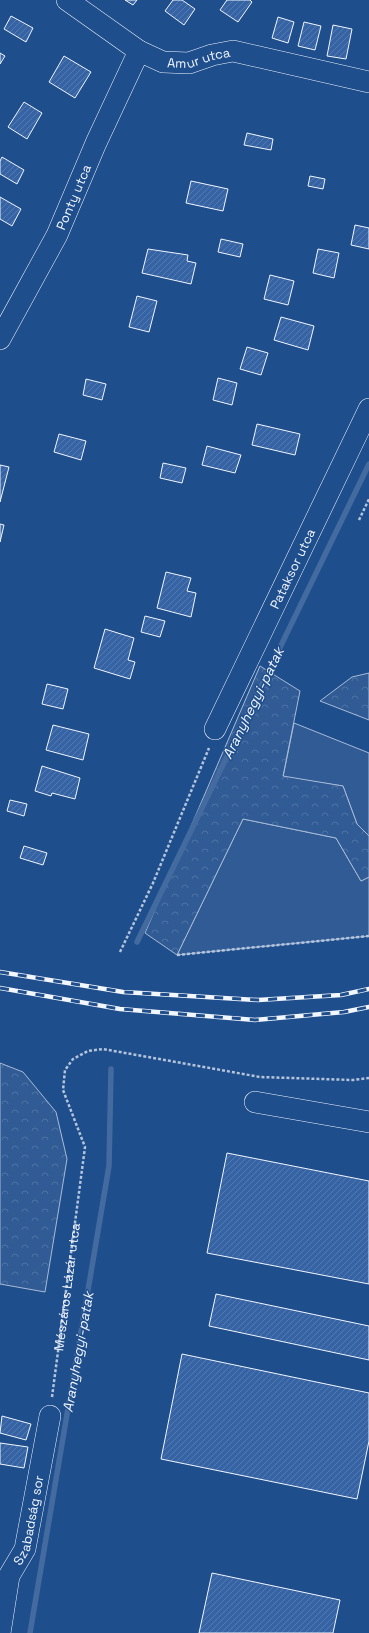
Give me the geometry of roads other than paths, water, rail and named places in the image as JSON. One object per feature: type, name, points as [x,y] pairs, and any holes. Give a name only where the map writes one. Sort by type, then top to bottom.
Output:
[{"type":"street","name":"Amur utca","points":[[67,0],[139,51],[163,62],[189,63],[212,54],[233,51],[369,82]]},
{"type":"street","name":"Ponty utca","points":[[0,339],[57,235],[96,143],[139,51]]},
{"type":"street","name":"Pataksor utca","points":[[215,729],[369,409]]},
{"type":"street","points":[[255,1102],[369,1122]]},
{"type":"street","name":"Szabadság sor","points":[[0,1633],[4,1573],[25,1549],[49,1422]]},
{"type":"waterway","name":"Aranyhegyi-patak","points":[[137,942],[369,464]]},
{"type":"waterway","name":"Aranyhegyi-patak","points":[[30,1633],[109,1166],[111,1069]]},
{"type":"railway","points":[[0,972],[123,992],[258,1000],[341,995],[369,989]]},
{"type":"railway","points":[[0,988],[120,1009],[255,1020],[344,1012],[369,1007]]}]
